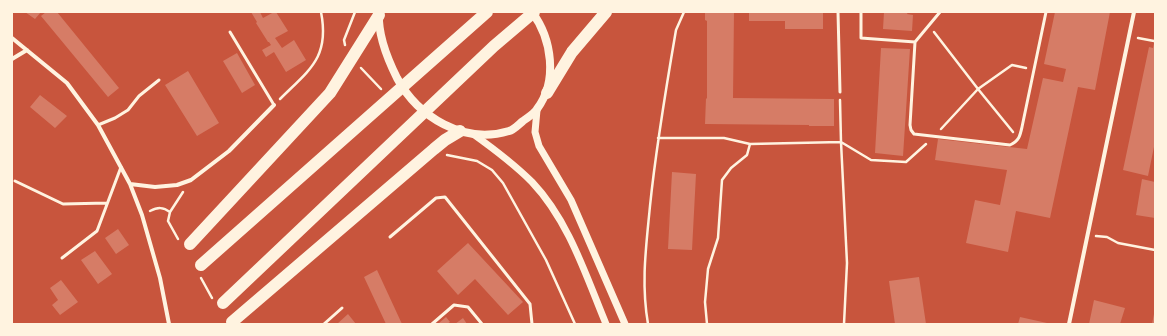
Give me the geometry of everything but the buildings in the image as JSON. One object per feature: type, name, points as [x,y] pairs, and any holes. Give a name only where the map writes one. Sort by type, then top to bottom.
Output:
[{"type":"highway","points":[[201,265],[487,12]]},
{"type":"highway","points":[[222,303],[488,52],[533,12]]},
{"type":"highway","points":[[547,93],[572,52],[606,12]]},
{"type":"highway","points":[[190,244],[330,93],[379,14]]},
{"type":"highway","points":[[232,322],[434,149],[460,131]]},
{"type":"main road","points":[[379,14],[383,43],[390,64],[404,90],[435,120],[460,131],[487,135],[510,131],[537,110],[547,93],[550,70],[548,47],[542,29],[533,12]]},
{"type":"street","points":[[1070,324],[1134,12]]},
{"type":"street","points":[[12,38],[67,83],[98,125],[130,184],[142,215],[160,278],[170,324]]},
{"type":"street","points":[[12,59],[27,50]]},
{"type":"street","points":[[130,184],[155,187],[177,185],[191,180],[229,151],[274,105]]},
{"type":"street","points":[[537,110],[535,132],[539,146],[571,200],[625,324]]},
{"type":"street","points":[[473,134],[504,157],[532,183],[555,212],[572,243],[606,324]]},
{"type":"lane","points":[[838,12],[840,92]]},
{"type":"lane","points":[[860,12],[862,38],[915,42]]},
{"type":"lane","points":[[940,12],[930,26],[915,42],[910,130],[914,134],[1010,145],[1019,139],[1046,12]]},
{"type":"lane","points":[[230,32],[274,105]]},
{"type":"lane","points":[[98,125],[115,118],[128,110],[139,96],[159,80]]},
{"type":"lane","points":[[62,258],[97,231],[121,167]]},
{"type":"lane","points":[[15,181],[63,204],[107,203]]},
{"type":"lane","points":[[390,237],[436,198],[445,197],[530,304],[532,324]]},
{"type":"lane","points":[[432,324],[454,306],[468,307],[482,324]]},
{"type":"lane","points":[[324,324],[342,308]]},
{"type":"path","points":[[274,105],[309,70],[322,49],[324,32],[321,12]]},
{"type":"path","points":[[648,324],[644,302],[643,268],[658,138],[676,30],[684,12]]},
{"type":"path","points":[[930,26],[978,89],[1019,139]]},
{"type":"path","points":[[1130,36],[1154,41]]},
{"type":"path","points":[[1008,68],[1012,65],[1034,70]]},
{"type":"path","points":[[840,92],[841,142],[848,263],[844,324]]},
{"type":"path","points":[[940,131],[947,132]]},
{"type":"path","points":[[658,138],[724,138],[750,144],[841,142]]},
{"type":"path","points":[[706,324],[705,302],[708,269],[718,238],[722,180],[731,168],[747,155],[750,144]]},
{"type":"path","points":[[434,149],[439,154],[477,161],[492,170],[503,183],[546,260],[575,324]]},
{"type":"path","points":[[142,215],[156,208],[163,208],[170,212]]},
{"type":"path","points":[[1088,236],[1107,237],[1118,244],[1155,250]]}]
